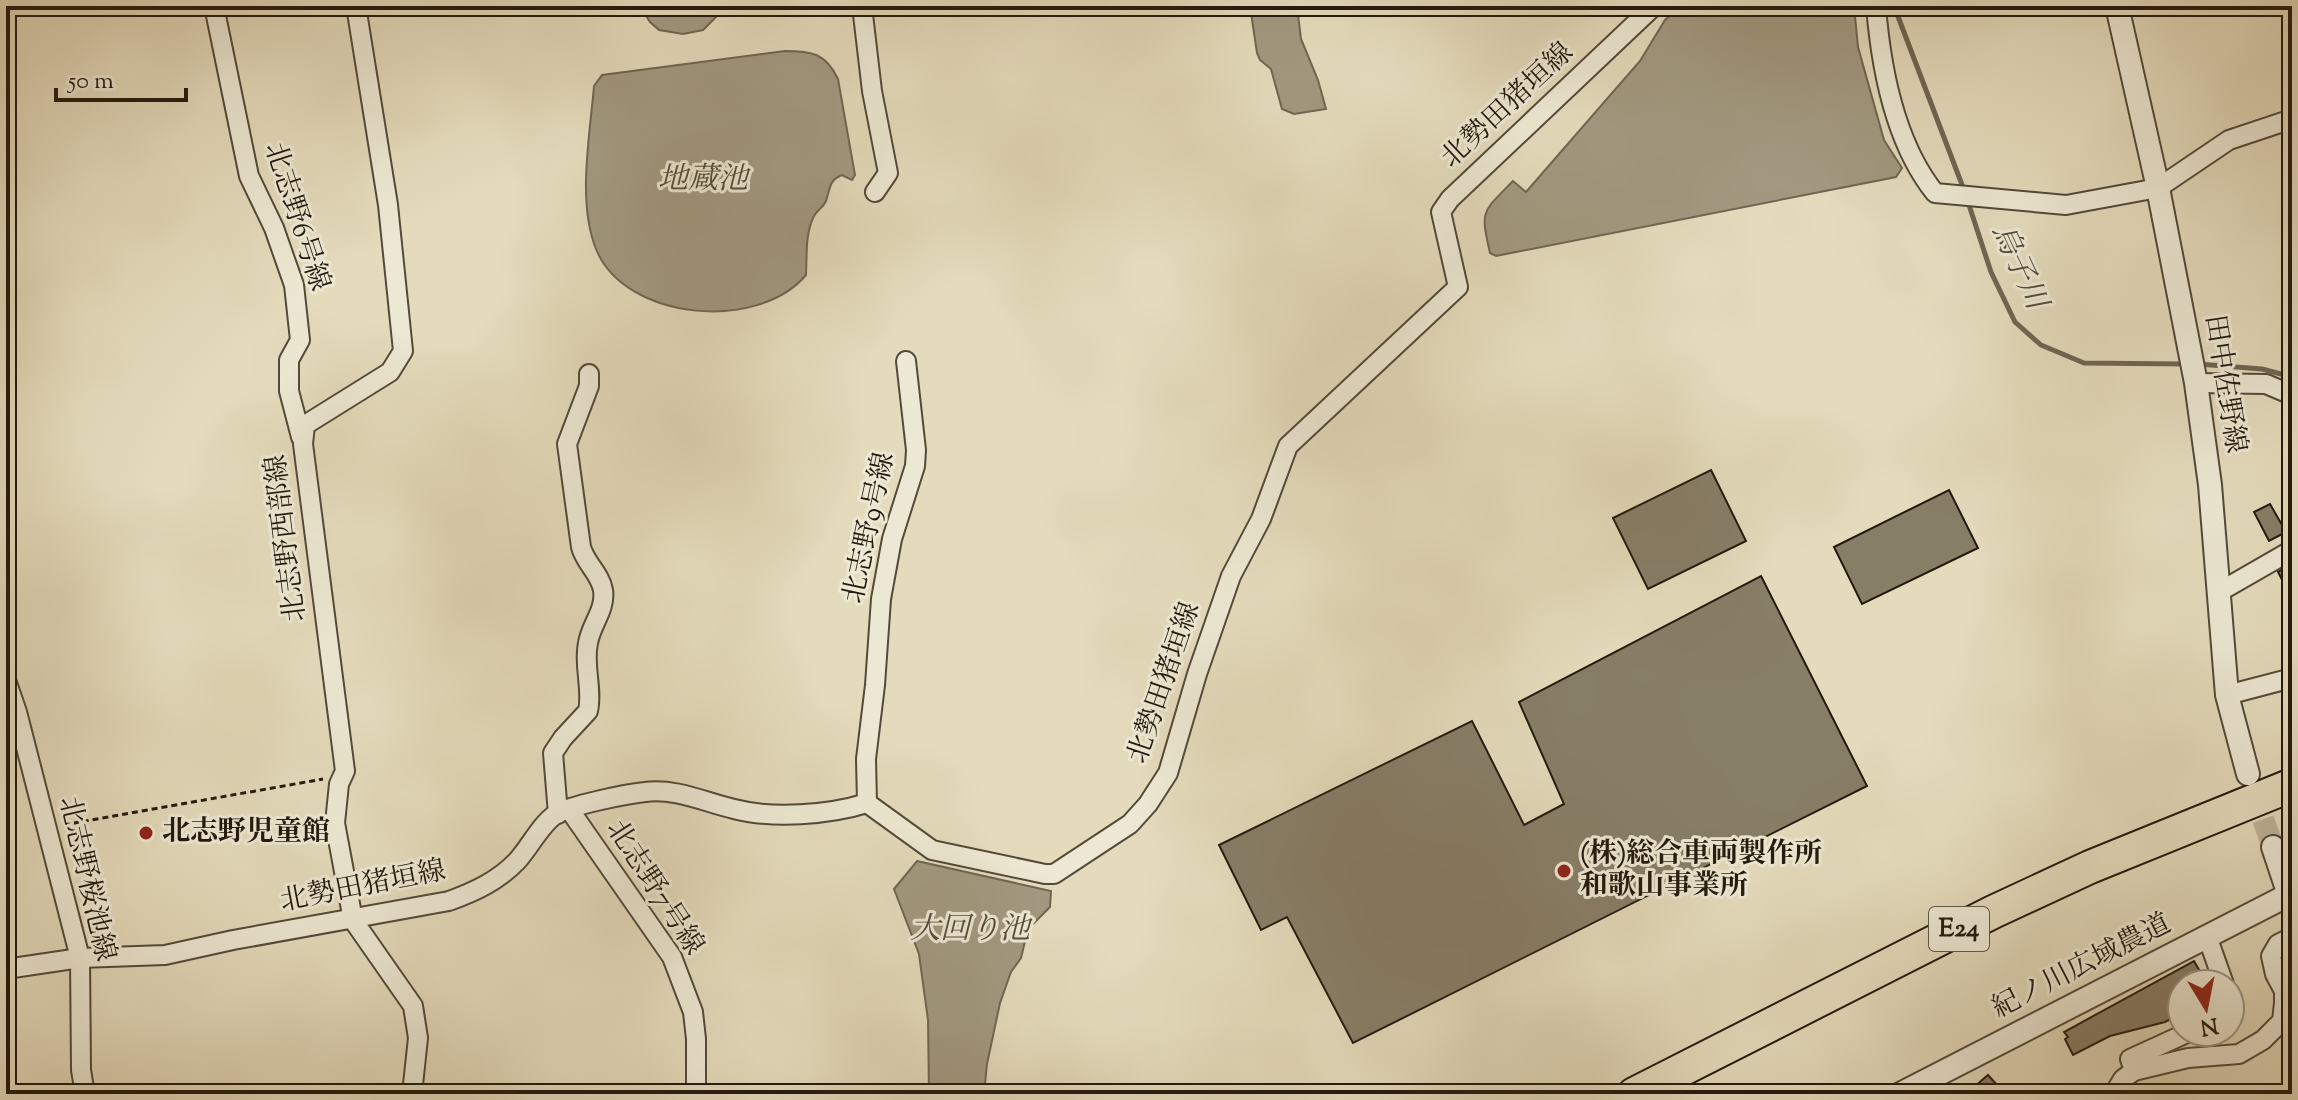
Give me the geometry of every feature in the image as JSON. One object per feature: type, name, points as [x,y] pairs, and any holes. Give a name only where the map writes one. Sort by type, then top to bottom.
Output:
[{"type":"highway","name":"E24","points":[[1634,1094],[2007,906],[2104,861],[2292,785]]},
{"type":"street","name":"北志野6号線","points":[[214,6],[249,176],[274,228],[294,285],[300,340],[289,360],[289,391],[303,444]]},
{"type":"street","name":"北志野西部線","points":[[356,6],[388,205],[403,351],[390,372],[305,425],[303,444],[345,771],[339,784],[335,823],[353,920],[413,1006],[418,1038],[412,1094]]},
{"type":"street","points":[[862,6],[872,91],[888,173],[875,192]]},
{"type":"street","name":"北勢田猪垣線","points":[[867,803],[932,850],[1045,874],[1054,874],[1130,824],[1148,804],[1168,773],[1197,674],[1231,576],[1261,519],[1288,446],[1458,287],[1441,212],[1450,199],[1654,6]]},
{"type":"street","points":[[1876,6],[1879,48],[1903,136],[1926,182],[1935,193],[2066,205],[2158,188],[2229,140],[2292,119]]},
{"type":"street","name":"田中佐野線","points":[[2117,6],[2158,188],[2194,372],[2210,485],[2227,695],[2248,774]]},
{"type":"street","name":"北志野9号線","points":[[867,803],[866,759],[881,599],[892,539],[915,466],[906,361]]},
{"type":"street","points":[[2194,372],[2266,384],[2292,395]]},
{"type":"street","points":[[589,374],[589,386],[567,444],[583,556],[601,582],[603,601],[586,651],[588,711],[553,753],[564,811],[643,792],[665,791],[736,810],[791,815],[867,803]]},
{"type":"street","points":[[2219,592],[2292,550]]},
{"type":"street","points":[[2227,695],[2292,678]]},
{"type":"street","name":"北志野桜池線","points":[[6,680],[80,958],[81,1070],[85,1094]]},
{"type":"street","name":"北勢田猪垣線","points":[[6,969],[80,958],[165,955],[449,901],[474,892],[516,862],[564,811]]},
{"type":"street","name":"北志野7号線","points":[[564,811],[672,957],[693,1012],[696,1094]]},
{"type":"street","points":[[2273,847],[2290,894]]},
{"type":"street","name":"紀ノ川広域農道","points":[[1903,1093],[2290,894]]},
{"type":"street","points":[[2207,936],[2218,968]]},
{"type":"street","points":[[2114,1094],[2123,1079],[2134,1071],[2188,1058],[2239,1054],[2249,1051],[2263,1040],[2282,1021],[2284,1003],[2284,991],[2275,974],[2271,956],[2278,944],[2292,937]]},
{"type":"street","points":[[2134,1071],[2130,1059],[2166,1043]]},
{"type":"path","points":[[47,828],[334,777],[339,784]]},
{"type":"water","points":[[640,6],[727,6],[703,30],[683,34],[659,30]]},
{"type":"water","points":[[1250,6],[1297,6],[1301,39],[1326,109],[1294,114],[1282,109],[1271,69],[1257,53]]},
{"type":"water","points":[[1682,6],[1854,6],[1858,47],[1884,140],[1902,168],[1896,177],[1496,256],[1490,253],[1485,228],[1489,206],[1513,181],[1526,192],[1640,61],[1665,20]]},
{"type":"water","name":"地蔵池","points":[[785,51],[817,55],[833,70],[838,79],[855,175],[852,180],[842,175],[835,179],[825,203],[814,216],[808,237],[806,275],[784,293],[757,305],[726,311],[694,310],[663,304],[634,291],[611,273],[596,249],[590,231],[586,168],[594,86],[602,75]]},
{"type":"water","name":"大回り池","points":[[917,861],[1051,891],[1050,907],[1028,929],[1021,958],[1011,972],[1000,1003],[984,1094],[929,1094],[928,1020],[919,954],[894,889]]},
{"type":"building","points":[[1711,470],[1746,541],[1648,589],[1613,518]]},
{"type":"building","points":[[1949,490],[1978,548],[1862,604],[1834,547]]},
{"type":"building","points":[[2270,504],[2286,532],[2269,541],[2254,512]]},
{"type":"building","points":[[2292,564],[2292,599],[2278,572]]},
{"type":"building","name":"(株)総合車両製作所 和歌山事業所","points":[[1761,576],[1867,786],[1353,1043],[1287,917],[1261,930],[1219,845],[1472,721],[1524,825],[1564,804],[1519,702]]},
{"type":"building","points":[[2194,961],[2198,968],[2181,968]]},
{"type":"building","points":[[2166,976],[2166,1021],[2110,1036],[2073,1055],[2064,1032]]},
{"type":"building","points":[[1988,1075],[1997,1085],[1986,1094],[1966,1094]]},
{"type":"waterway","name":"烏子川","points":[[1894,6],[1964,190]]},
{"type":"waterway","name":"烏子川","points":[[1967,199],[1991,272],[2015,322],[2041,345],[2084,363],[2184,364]]},
{"type":"waterway","name":"烏子川","points":[[2198,364],[2262,369],[2292,377]]},
{"type":"tunnel","points":[[2252,788],[2273,847]]},
{"type":"place","name":"北志野児童館","points":[[146,833]]},
{"type":"place","name":"(株)総合車両製作所 和歌山事業所","points":[[1564,871]]}]
